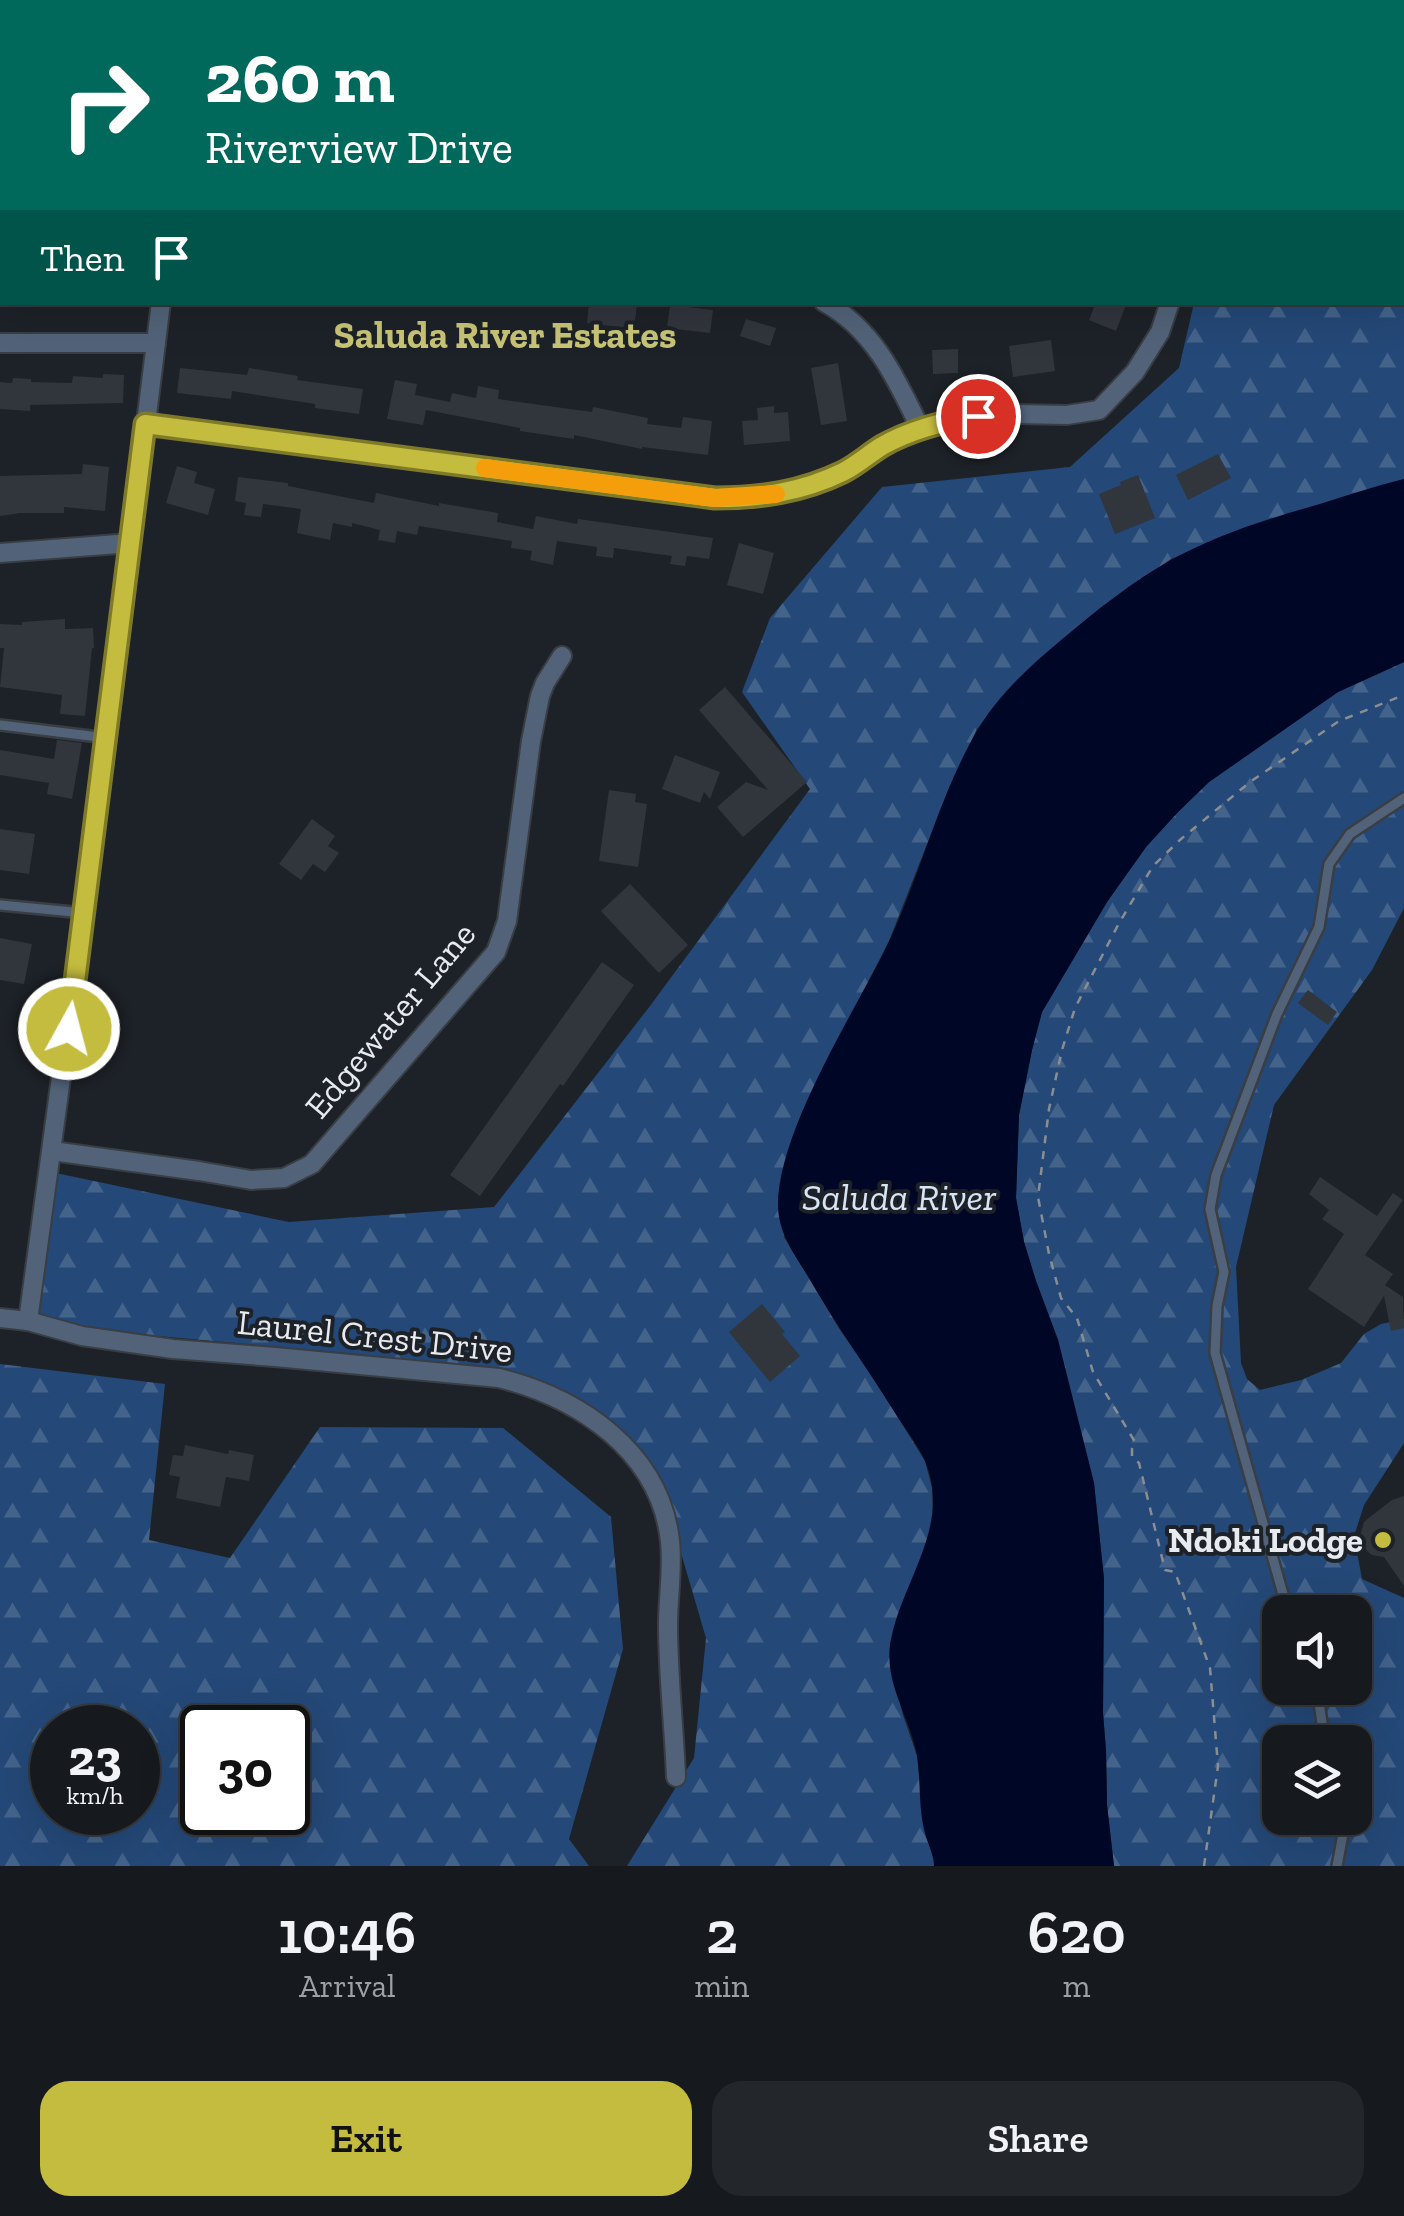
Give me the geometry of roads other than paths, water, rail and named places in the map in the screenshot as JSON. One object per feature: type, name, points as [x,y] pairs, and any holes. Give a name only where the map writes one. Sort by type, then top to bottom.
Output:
[{"type":"street","points":[[28,1320],[161,305]]},
{"type":"street","points":[[829,305],[869,338],[893,372],[920,428]]},
{"type":"street","points":[[145,424],[715,498],[772,495],[843,472],[884,446],[920,428],[945,421],[1099,410],[1135,372],[1160,332],[1169,305]]},
{"type":"street","points":[[0,343],[156,342]]},
{"type":"street","points":[[0,553],[131,543]]},
{"type":"street","name":"Edgewater Lane","points":[[52,1152],[251,1180],[284,1178],[312,1164],[496,952],[508,921],[540,696],[562,656]]},
{"type":"street","name":"Laurel Crest Drive","points":[[0,1318],[28,1320],[82,1336],[172,1350],[498,1378],[558,1398],[598,1422],[644,1470],[659,1498],[668,1528],[668,1622],[676,1778]]},
{"type":"lane","points":[[0,724],[106,738]]},
{"type":"lane","points":[[1283,1595],[1214,1353],[1224,1272],[1210,1209],[1216,1175],[1270,1032],[1319,927],[1329,864],[1350,834],[1404,798]]},
{"type":"lane","points":[[0,905],[84,913]]},
{"type":"lane","points":[[1337,1866],[1343,1835]]},
{"type":"water","name":"Saluda River","points":[[1404,479],[1404,662],[1338,692],[1209,782],[1146,847],[1107,902],[1042,1012],[1019,1115],[1016,1198],[1024,1242],[1058,1340],[1094,1483],[1104,1579],[1103,1713],[1114,1866],[934,1866],[923,1823],[914,1741],[894,1688],[889,1660],[896,1622],[929,1532],[932,1485],[919,1449],[829,1312],[784,1234],[778,1205],[790,1145],[818,1078],[895,929],[963,758],[985,718],[1004,694],[1100,608],[1173,559],[1245,527]]},
{"type":"place","name":"Ndoki Lodge","points":[[1383,1540]]},
{"type":"district","name":"Saluda River Estates","points":[[505,335]]}]
